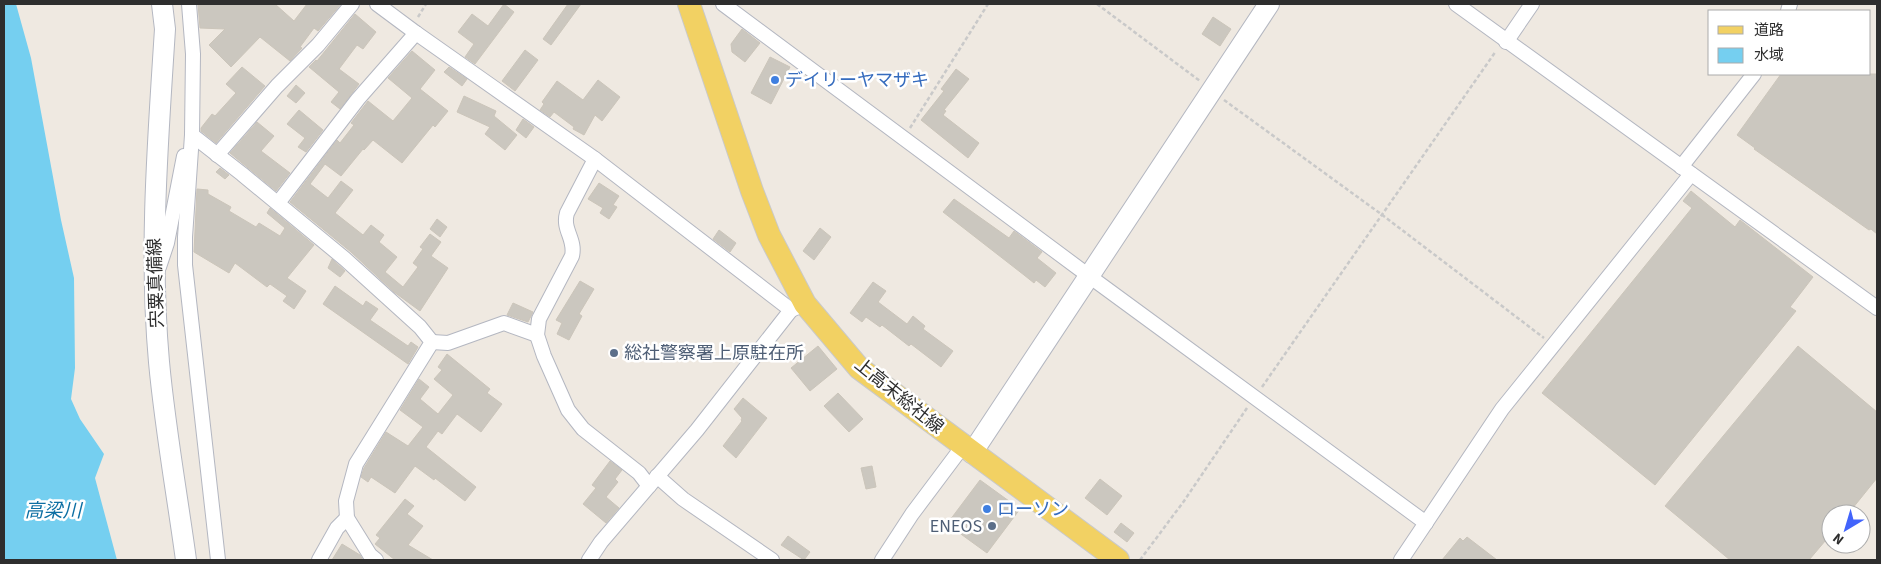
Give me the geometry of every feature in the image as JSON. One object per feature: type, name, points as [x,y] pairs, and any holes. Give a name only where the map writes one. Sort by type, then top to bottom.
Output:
[{"type":"main road","name":"宍粟真備線","points":[[162,4],[165,29],[154,220],[155,279],[159,362],[186,560]]},
{"type":"main road","name":"上高末総社線","points":[[689,4],[752,191],[798,307],[860,368],[967,450],[1118,560]]},
{"type":"main road","points":[[967,450],[1089,276],[1269,4]]},
{"type":"street","points":[[189,4],[193,54],[192,135],[184,237],[185,265],[218,560]]},
{"type":"street","points":[[217,155],[277,86],[318,45],[352,4]]},
{"type":"street","points":[[377,4],[595,159],[798,307],[588,560]]},
{"type":"street","points":[[1456,4],[1877,308]]},
{"type":"street","points":[[1505,41],[1532,4]]},
{"type":"street","points":[[727,5],[1089,276],[1426,523]]},
{"type":"street","points":[[278,203],[358,99],[416,33]]},
{"type":"street","points":[[1401,560],[1502,409],[1686,170],[1753,75]]},
{"type":"street","points":[[155,279],[167,243],[185,151],[192,135]]},
{"type":"street","points":[[192,135],[278,203],[420,327],[432,342],[448,343],[504,323],[537,334]]},
{"type":"street","points":[[595,159],[567,212],[565,221],[574,247],[572,256],[539,319],[537,334],[544,356],[568,410],[583,429],[631,466],[684,499],[772,560]]},
{"type":"street","points":[[376,560],[370,555],[347,518],[346,501],[356,464],[432,342]]},
{"type":"street","points":[[882,560],[912,514],[967,450]]},
{"type":"street","points":[[320,560],[336,528],[347,518]]},
{"type":"path","points":[[904,138],[988,4]]},
{"type":"path","points":[[1097,4],[1229,104],[1381,214],[1552,345]]},
{"type":"path","points":[[1140,560],[1184,502],[1381,214],[1505,41]]},
{"type":"water","name":"高梁川","points":[[4,4],[16,4],[31,58],[61,220],[74,278],[75,368],[71,399],[80,419],[104,454],[95,478],[117,560],[4,560]]},
{"type":"building","points":[[198,4],[275,4],[294,21],[307,4],[341,4],[318,31],[314,28],[300,47],[302,48],[290,61],[260,37],[231,67],[209,45],[225,29],[200,28]]},
{"type":"building","points":[[504,4],[514,12],[475,64],[465,57],[474,44],[458,32],[472,14],[488,26]]},
{"type":"building","points":[[568,4],[581,4],[551,45],[543,39]]},
{"type":"building","points":[[355,14],[376,32],[363,49],[357,45],[339,69],[359,84],[340,109],[331,102],[339,92],[309,67],[317,61]]},
{"type":"building","points":[[1213,17],[1231,29],[1220,46],[1202,34]]},
{"type":"building","points":[[742,29],[760,43],[745,62],[732,52],[731,44]]},
{"type":"building","points":[[525,50],[538,60],[515,91],[502,81]]},
{"type":"building","points":[[412,51],[435,70],[420,89],[448,111],[435,127],[433,125],[402,163],[373,140],[341,176],[325,164],[310,184],[328,198],[341,181],[353,190],[335,213],[363,235],[371,225],[384,235],[379,242],[397,257],[385,272],[403,287],[418,267],[413,263],[423,249],[420,247],[430,234],[441,242],[431,256],[448,268],[420,311],[394,292],[351,252],[290,202],[337,140],[340,143],[354,125],[351,123],[368,101],[393,121],[412,98],[388,78]]},
{"type":"building","points":[[770,57],[790,67],[771,104],[751,93]]},
{"type":"building","points":[[242,67],[265,86],[216,143],[201,131],[201,128],[212,114],[215,116],[236,93],[226,84]]},
{"type":"building","points":[[449,67],[467,79],[462,86],[444,72]]},
{"type":"building","points":[[956,69],[969,79],[944,110],[946,111],[943,115],[979,143],[968,158],[921,120],[944,91],[941,89]]},
{"type":"building","points":[[1877,74],[1877,234],[1754,149],[1737,135],[1780,75]]},
{"type":"building","points":[[598,80],[620,97],[602,121],[595,115],[584,135],[573,129],[574,127],[554,112],[550,117],[540,110],[544,104],[542,102],[557,81],[583,100]]},
{"type":"building","points":[[296,85],[305,93],[296,103],[287,96]]},
{"type":"building","points":[[464,96],[496,111],[494,116],[517,135],[505,150],[485,134],[490,127],[457,112]]},
{"type":"building","points":[[299,110],[323,130],[306,152],[298,147],[305,138],[287,124]]},
{"type":"building","points":[[523,119],[534,127],[526,138],[516,130]]},
{"type":"building","points":[[257,122],[274,136],[261,151],[290,173],[276,191],[230,153]]},
{"type":"building","points":[[220,168],[229,175],[225,179],[216,172]]},
{"type":"building","points":[[599,183],[619,196],[613,205],[617,207],[609,219],[600,213],[603,208],[588,199]]},
{"type":"building","points":[[197,189],[208,190],[208,194],[231,207],[229,211],[256,227],[259,223],[280,236],[285,228],[267,213],[270,208],[314,245],[287,278],[306,291],[294,309],[283,301],[287,296],[270,284],[267,287],[235,263],[229,273],[194,252]]},
{"type":"building","points":[[1691,191],[1735,227],[1740,220],[1813,277],[1790,307],[1796,311],[1655,485],[1542,393],[1692,208],[1683,201]]},
{"type":"building","points":[[954,199],[1009,238],[1014,231],[1042,252],[1037,258],[1056,273],[1045,287],[1036,280],[1034,283],[943,212]]},
{"type":"building","points":[[437,219],[447,227],[440,237],[430,229]]},
{"type":"building","points":[[820,228],[831,237],[814,260],[803,251]]},
{"type":"building","points":[[719,230],[736,243],[730,252],[713,239]]},
{"type":"building","points":[[332,259],[345,271],[340,277],[328,268]]},
{"type":"building","points":[[580,281],[594,289],[579,314],[582,316],[569,340],[557,334],[562,323],[556,320]]},
{"type":"building","points":[[873,282],[886,291],[878,302],[907,324],[913,316],[925,326],[923,329],[953,351],[941,367],[882,325],[880,327],[866,317],[862,322],[850,313]]},
{"type":"building","points":[[335,286],[363,306],[366,301],[378,309],[370,320],[408,346],[411,342],[418,347],[408,364],[323,304]]},
{"type":"building","points":[[513,303],[533,312],[528,322],[507,315]]},
{"type":"building","points":[[818,346],[837,369],[810,391],[791,368]]},
{"type":"building","points":[[1798,346],[1877,412],[1877,478],[1856,504],[1821,504],[1821,546],[1809,560],[1730,560],[1665,506]]},
{"type":"building","points":[[447,354],[490,389],[487,393],[502,404],[481,432],[457,414],[442,434],[438,431],[426,447],[476,487],[465,501],[435,478],[434,480],[415,466],[395,493],[371,477],[368,482],[361,477],[364,468],[386,432],[408,446],[423,427],[400,410],[419,379],[429,387],[420,399],[438,414],[453,395],[434,379],[442,370],[438,367]]},
{"type":"building","points":[[838,393],[863,419],[849,432],[824,406]]},
{"type":"building","points":[[743,398],[767,418],[736,458],[723,446],[742,421],[742,418],[734,409]]},
{"type":"building","points":[[610,461],[622,470],[615,479],[618,482],[606,497],[619,508],[606,523],[583,504],[596,488],[592,485]]},
{"type":"building","points":[[872,466],[876,487],[866,489],[861,468]]},
{"type":"building","points":[[1100,479],[1122,496],[1107,515],[1085,498]]},
{"type":"building","points":[[980,480],[1020,509],[987,553],[947,524]]},
{"type":"building","points":[[405,499],[414,506],[407,514],[423,526],[408,545],[433,560],[395,560],[375,544],[380,538],[376,535]]},
{"type":"building","points":[[1121,523],[1134,533],[1127,542],[1114,532]]},
{"type":"building","points":[[788,536],[810,552],[804,560],[781,545]]},
{"type":"building","points":[[1467,537],[1497,560],[1442,560],[1460,538],[1463,541]]},
{"type":"building","points":[[342,544],[360,555],[363,560],[332,560]]},
{"type":"place","name":"デイリーヤマザキ","points":[[775,80]]},
{"type":"place","name":"総社警察署上原駐在所","points":[[614,353]]},
{"type":"place","name":"ローソン","points":[[987,509]]},
{"type":"place","name":"ENEOS","points":[[992,526]]}]
